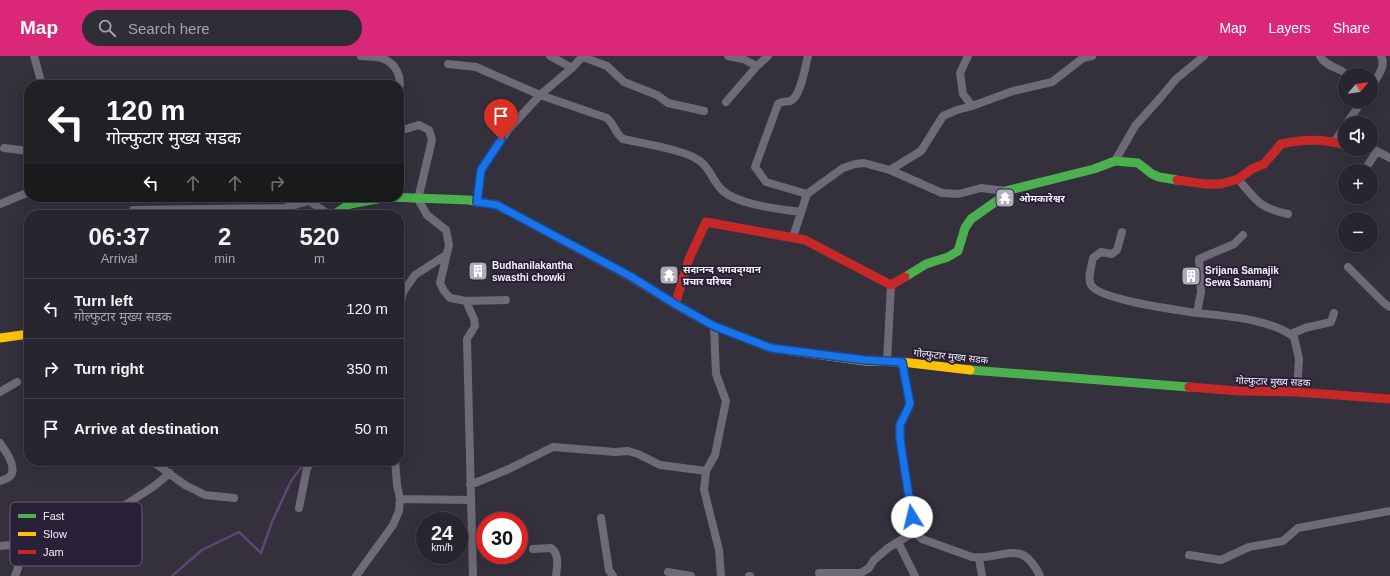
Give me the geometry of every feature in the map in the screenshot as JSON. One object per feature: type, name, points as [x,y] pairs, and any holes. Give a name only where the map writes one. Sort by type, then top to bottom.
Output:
[{"type":"main road","points":[[675,304],[689,259],[706,222],[806,240],[891,285],[926,264],[948,257],[958,251],[965,228],[971,219],[998,200],[1006,191],[1094,169],[1115,161],[1138,163],[1152,174],[1159,177],[1205,184],[1221,184],[1238,179],[1252,169],[1264,164],[1281,144],[1306,139],[1338,142]]},
{"type":"main road","name":"गोल्फुटार मुख्य सडक","points":[[404,198],[470,200],[497,205],[630,276],[714,326],[771,348],[865,360],[902,362],[978,371],[1238,391],[1297,392],[1390,399]]},
{"type":"main road","name":"गोल्फुटार मुख्य सडक","points":[[340,210],[350,204],[361,202]]},
{"type":"main road","points":[[0,338],[24,335]]},
{"type":"street","points":[[34,56],[41,80]]},
{"type":"street","points":[[361,56],[384,58],[394,66],[401,80]]},
{"type":"street","points":[[550,56],[572,68]]},
{"type":"street","points":[[477,202],[481,170],[508,130],[540,95],[572,68],[583,56],[607,66],[624,82],[657,95],[668,102],[704,111]]},
{"type":"street","points":[[728,56],[743,59],[757,66]]},
{"type":"street","points":[[726,102],[757,66],[768,56]]},
{"type":"street","points":[[807,194],[766,182],[755,167],[778,104],[782,101],[790,100],[797,95],[808,56]]},
{"type":"street","points":[[968,56],[960,73],[963,94],[972,106]]},
{"type":"street","points":[[890,170],[921,151],[943,116],[1013,91],[1052,82],[1083,58],[1092,56]]},
{"type":"street","points":[[1115,161],[1135,126],[1176,79],[1204,56]]},
{"type":"street","points":[[1320,56],[1327,64],[1338,68]]},
{"type":"street","points":[[1378,75],[1383,63],[1382,56]]},
{"type":"street","points":[[448,64],[476,67],[540,95],[607,118],[612,122],[617,135],[623,139],[686,154],[700,160],[709,170],[722,190],[734,197],[763,207],[801,212]]},
{"type":"street","points":[[404,128],[419,125],[429,130],[432,140],[418,199],[427,214],[446,230],[449,245],[440,283],[444,291],[450,298],[466,301],[506,300]]},
{"type":"street","points":[[1335,141],[1338,136]]},
{"type":"street","points":[[4,148],[24,150]]},
{"type":"street","points":[[1378,152],[1390,158]]},
{"type":"street","points":[[793,237],[807,194],[843,168],[855,164],[873,165],[890,170],[942,193],[958,194],[981,188],[1006,191]]},
{"type":"street","points":[[1238,179],[1259,204],[1273,211],[1288,214]]},
{"type":"street","points":[[0,204],[24,194]]},
{"type":"street","points":[[133,210],[284,208],[301,202]]},
{"type":"street","points":[[313,202],[325,210]]},
{"type":"street","points":[[1122,232],[1117,250],[1112,254],[1101,252],[1093,258],[1090,279],[1092,286],[1100,292],[1147,305],[1197,313],[1225,315],[1270,325],[1291,334],[1294,337],[1299,359],[1297,392]]},
{"type":"street","points":[[1197,313],[1201,292],[1199,259],[1234,244],[1243,235]]},
{"type":"street","points":[[404,291],[415,275],[446,255]]},
{"type":"street","points":[[1348,267],[1384,303],[1390,306]]},
{"type":"street","points":[[887,362],[891,285]]},
{"type":"street","points":[[466,301],[476,326],[467,339],[473,576]]},
{"type":"street","points":[[1291,334],[1305,328],[1331,322],[1334,313]]},
{"type":"street","points":[[714,326],[716,374],[726,400],[715,455],[706,471],[704,490],[719,550],[721,576]]},
{"type":"street","points":[[902,362],[910,404],[900,425],[900,439],[914,532],[922,538],[972,557],[979,558],[1016,553],[1025,556],[1034,564],[1040,576]]},
{"type":"street","points":[[0,392],[17,382]]},
{"type":"street","points":[[0,443],[8,454],[12,464],[12,472],[9,477],[0,481]]},
{"type":"street","points":[[470,485],[509,469],[553,447],[615,452],[628,451],[638,454],[660,466],[706,471]]},
{"type":"street","points":[[160,466],[185,485],[205,495],[234,498]]},
{"type":"street","points":[[299,508],[308,466]]},
{"type":"street","points":[[356,576],[393,526],[399,511],[400,499],[395,466]]},
{"type":"street","points":[[130,502],[153,487],[170,473]]},
{"type":"street","points":[[400,499],[470,500]]},
{"type":"street","points":[[1189,555],[1220,560],[1249,547],[1283,541],[1298,528],[1390,511]]},
{"type":"street","points":[[601,518],[609,570],[613,576]]},
{"type":"street","points":[[819,573],[861,575],[869,568],[878,556],[914,532]]},
{"type":"street","points":[[898,542],[915,576]]},
{"type":"street","points":[[0,546],[10,545]]},
{"type":"street","points":[[533,549],[551,548],[555,550],[557,558],[556,576]]},
{"type":"street","points":[[979,558],[982,576]]},
{"type":"street","points":[[668,572],[691,576]]},
{"type":"waterway","points":[[172,576],[202,550],[239,532],[261,553],[272,522],[291,481],[302,466]]},
{"type":"traffic: fast","points":[[905,277],[926,264],[948,257],[958,251],[965,228],[971,219],[998,200],[1005,191],[1094,169],[1115,161],[1138,163],[1152,174],[1159,177],[1177,180]]},
{"type":"traffic: fast","points":[[404,198],[469,200],[497,205],[506,210]]},
{"type":"traffic: fast","points":[[341,210],[350,204],[361,202]]},
{"type":"traffic: fast","points":[[970,370],[1189,387]]},
{"type":"traffic: slow","points":[[0,338],[24,335]]},
{"type":"traffic: slow","points":[[763,345],[771,348],[865,361],[902,362],[970,370]]},
{"type":"traffic: jam","points":[[1177,180],[1205,184],[1221,184],[1238,179],[1252,169],[1264,164],[1281,144],[1313,140],[1338,143]]},
{"type":"traffic: jam","points":[[506,210],[630,277],[675,305],[714,326],[763,345]]},
{"type":"traffic: jam","points":[[675,305],[689,259],[706,222],[805,240],[891,285],[905,277]]},
{"type":"traffic: jam","points":[[1189,387],[1238,391],[1297,392],[1390,399]]},
{"type":"place","name":"ओमकारेश्वर","points":[[1005,198]]},
{"type":"place","name":"Budhanilakantha swasthi chowki","points":[[478,271]]},
{"type":"place","name":"सदानन्द भगवद्ग्यान प्रचार परिषद","points":[[669,275]]},
{"type":"place","name":"Srijana Samajik Sewa Samamj","points":[[1191,276]]},
{"type":"route","points":[[501,140],[481,170],[477,202],[497,205],[630,276],[714,326],[771,348],[865,360],[902,362],[910,404],[900,425],[900,439],[912,517]]}]
